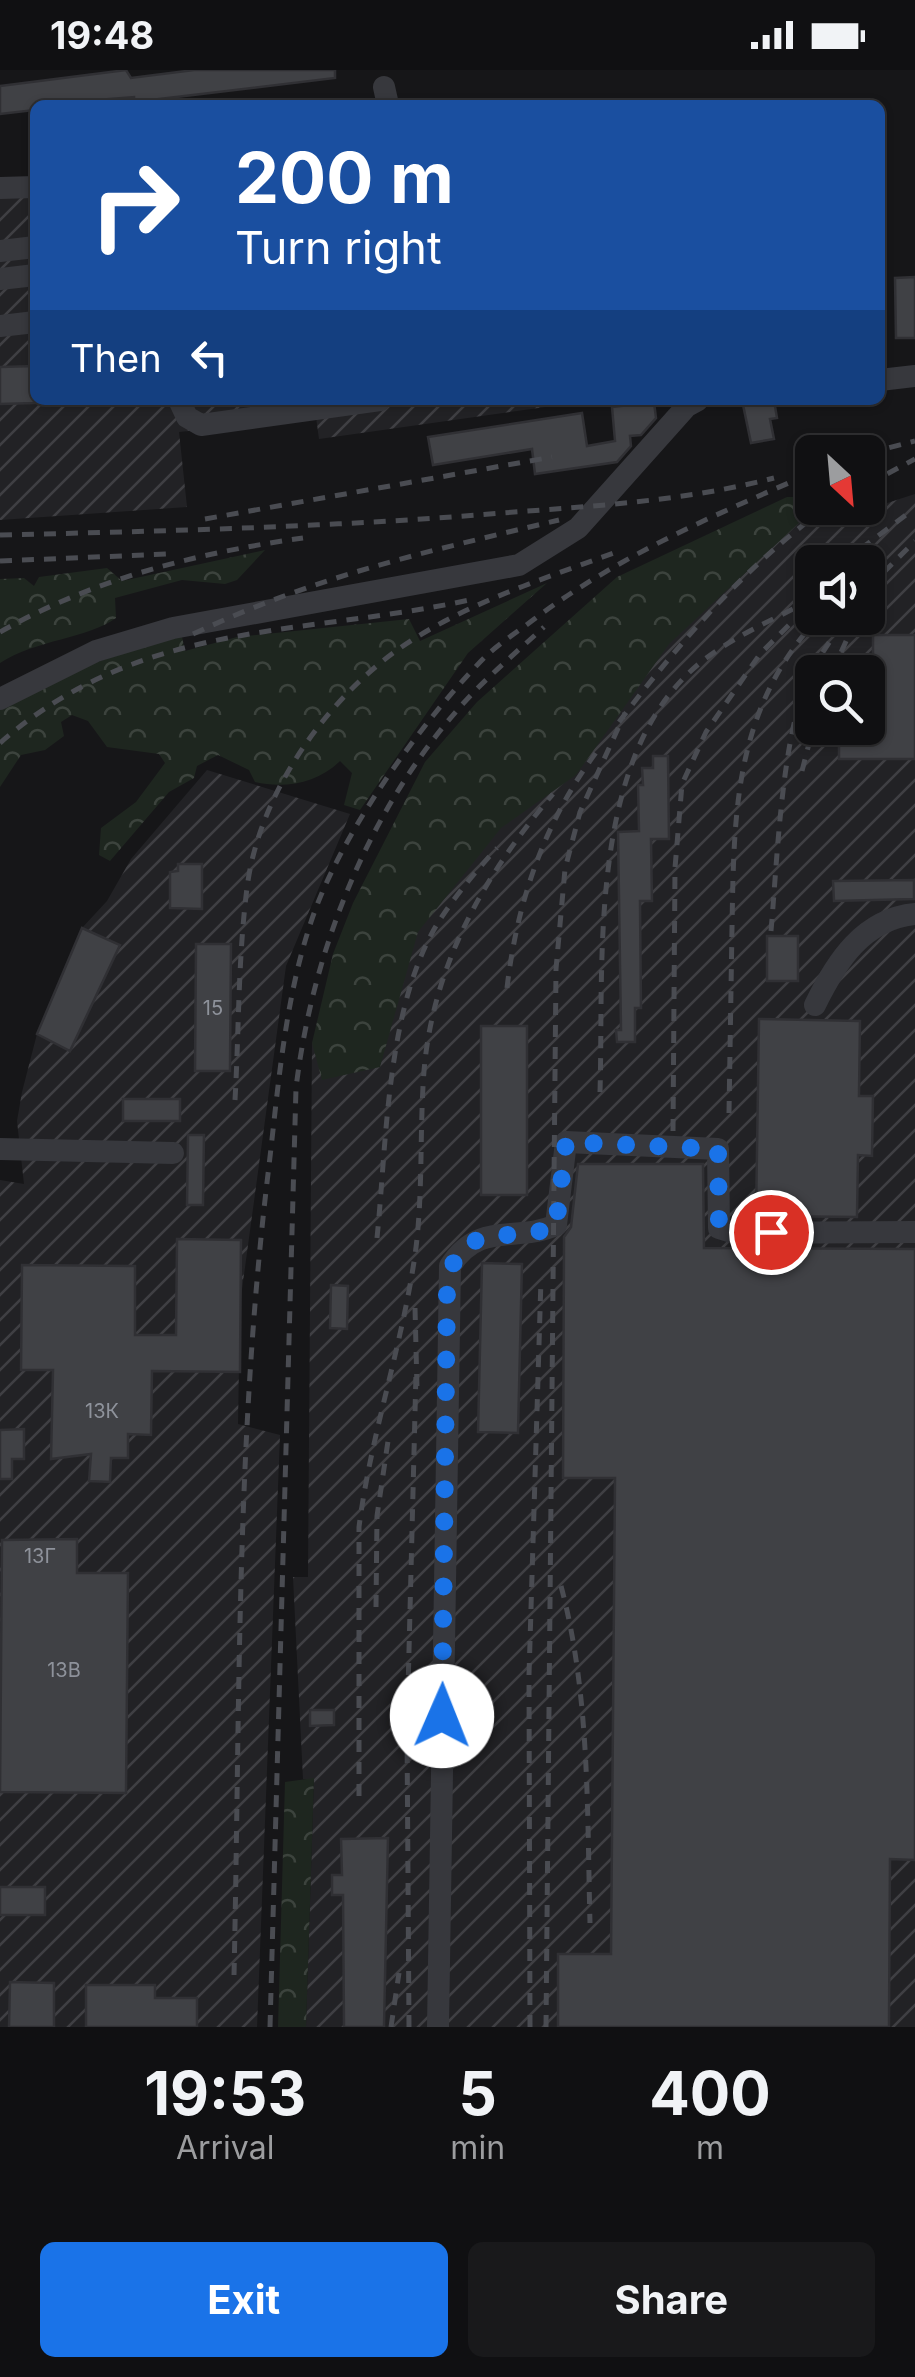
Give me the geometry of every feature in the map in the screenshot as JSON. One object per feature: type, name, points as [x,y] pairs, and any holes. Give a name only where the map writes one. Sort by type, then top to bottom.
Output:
[{"type":"lane","points":[[0,188],[30,187]]},
{"type":"lane","points":[[0,251],[30,248]]},
{"type":"lane","points":[[0,280],[30,275]]},
{"type":"lane","points":[[0,326],[30,323]]},
{"type":"lane","points":[[885,379],[915,376]]},
{"type":"lane","points":[[181,405],[187,417],[200,425],[344,405]]},
{"type":"lane","points":[[0,699],[80,658],[159,632],[520,565],[578,528],[689,405]]},
{"type":"lane","points":[[816,1006],[834,968],[865,933],[897,916],[915,914]]},
{"type":"lane","points":[[438,2027],[450,1266],[459,1252],[476,1241],[498,1233],[542,1232],[556,1226],[566,1142],[718,1149],[719,1228],[735,1233],[915,1232]]},
{"type":"lane","points":[[0,1149],[173,1153]]},
{"type":"shaded area","points":[[30,187],[30,405],[560,405],[319,439],[316,417],[179,432],[187,507],[0,520],[0,188]]},
{"type":"shaded area","points":[[915,494],[915,2027],[306,2027],[314,1779],[303,1779],[293,1577],[308,1577],[312,1043],[649,571],[795,514],[795,525],[885,525],[885,504]]},
{"type":"shaded area","points":[[207,770],[350,814],[286,966],[240,1304],[238,1424],[280,1435],[257,2027],[0,2027],[0,1180],[24,1184],[17,1121],[22,1092],[37,1034],[82,928],[107,901],[131,859]]},
{"type":"green space","points":[[787,497],[795,497],[797,525],[669,644],[576,775],[501,828],[418,932],[380,1067],[322,1080],[312,1043],[333,954],[353,903],[425,762],[477,702],[617,577]]},
{"type":"green space","points":[[265,550],[237,580],[225,584],[182,580],[115,598],[116,618],[105,625],[29,649],[0,663],[0,579],[24,578],[34,586],[39,577],[107,568],[122,581]]},
{"type":"green space","points":[[547,583],[468,653],[360,810],[344,805],[352,773],[340,761],[322,775],[278,785],[255,782],[249,770],[218,755],[197,766],[194,778],[169,792],[110,861],[99,855],[101,828],[136,802],[165,763],[159,754],[107,747],[88,721],[72,715],[61,722],[64,736],[45,750],[21,755],[0,787],[0,707],[39,683],[181,632],[185,651],[237,637],[409,619],[420,641]]},
{"type":"green space","points":[[314,1778],[306,2027],[278,2027],[285,1782]]},
{"type":"building","points":[[126,70],[131,78],[194,70],[335,70],[335,78],[151,100],[30,100],[30,111],[0,114],[0,86]]},
{"type":"building","points":[[915,277],[915,338],[896,338],[895,278]]},
{"type":"building","points":[[30,366],[30,403],[0,404],[0,367]]},
{"type":"building","points":[[654,405],[656,418],[641,435],[630,436],[631,446],[617,462],[535,474],[532,449],[433,465],[428,437],[582,413],[587,446],[615,441],[612,407]]},
{"type":"building","points":[[743,405],[775,405],[777,418],[770,419],[774,439],[751,443]]},
{"type":"building","points":[[873,635],[915,635],[915,759],[839,759],[839,745],[885,745],[885,655],[873,655]]},
{"type":"building","points":[[653,756],[668,756],[669,839],[651,839],[652,901],[640,901],[641,1008],[635,1008],[635,1042],[617,1042],[616,1030],[621,1030],[618,832],[639,831],[638,785],[643,785],[642,768],[653,768]]},
{"type":"building","points":[[178,864],[202,864],[202,909],[170,908],[170,872],[178,871]]},
{"type":"building","points":[[914,880],[914,899],[834,901],[833,881]]},
{"type":"building","points":[[82,928],[120,945],[70,1051],[37,1034]]},
{"type":"building","points":[[767,936],[798,936],[798,981],[767,981]]},
{"type":"building","points":[[196,944],[231,944],[230,1071],[195,1071]]},
{"type":"building","points":[[759,1019],[860,1021],[859,1096],[873,1096],[872,1156],[858,1155],[857,1217],[756,1216]]},
{"type":"building","points":[[481,1026],[527,1026],[527,1195],[481,1195]]},
{"type":"building","points":[[123,1099],[180,1099],[180,1121],[123,1121]]},
{"type":"building","points":[[188,1135],[204,1135],[203,1205],[187,1205]]},
{"type":"building","points":[[578,1164],[703,1164],[704,1248],[915,1249],[915,1860],[890,1859],[889,2027],[558,2027],[558,1954],[611,1954],[615,1478],[563,1478],[564,1237],[571,1227]]},
{"type":"building","points":[[177,1239],[241,1240],[240,1372],[152,1371],[151,1435],[128,1434],[128,1458],[111,1458],[110,1482],[89,1481],[91,1454],[51,1459],[53,1370],[21,1370],[22,1265],[135,1266],[135,1335],[176,1335]]},
{"type":"building","points":[[482,1263],[522,1264],[518,1433],[478,1432]]},
{"type":"building","points":[[331,1285],[348,1286],[347,1329],[330,1328]]},
{"type":"building","points":[[24,1429],[24,1459],[12,1459],[12,1479],[0,1479],[0,1430]]},
{"type":"building","points":[[77,1539],[77,1573],[128,1573],[126,1793],[0,1792],[2,1540]]},
{"type":"building","points":[[310,1710],[334,1710],[334,1725],[310,1726]]},
{"type":"building","points":[[388,1838],[384,2027],[344,2027],[343,1895],[332,1895],[332,1875],[342,1875],[341,1839]]},
{"type":"building","points":[[0,1887],[45,1887],[45,1915],[0,1915]]},
{"type":"building","points":[[10,1982],[54,1983],[54,2027],[9,2027]]},
{"type":"building","points":[[86,1985],[155,1985],[155,1998],[197,1998],[197,2027],[86,2027]]},
{"type":"railway","points":[[885,449],[915,441]]},
{"type":"railway","points":[[205,519],[552,457]]},
{"type":"railway","points":[[885,475],[915,459]]},
{"type":"railway","points":[[0,535],[439,518],[639,502],[774,478]]},
{"type":"railway","points":[[234,1975],[241,1574],[250,1374],[283,1047],[294,983],[311,922],[341,854],[384,782],[459,684],[489,653],[565,597],[633,556],[795,480]]},
{"type":"railway","points":[[866,545],[910,512]]},
{"type":"railway","points":[[193,634],[329,580],[559,520]]},
{"type":"railway","points":[[619,722],[715,607],[804,525]]},
{"type":"railway","points":[[0,632],[72,597],[147,571],[303,538]]},
{"type":"railway","points":[[885,571],[915,541]]},
{"type":"railway","points":[[235,1100],[240,967],[254,851],[284,779],[305,745],[357,684],[417,637],[490,600],[619,551]]},
{"type":"railway","points":[[0,561],[168,554]]},
{"type":"railway","points":[[0,743],[54,702],[110,673],[167,653],[226,638],[474,599]]},
{"type":"railway","points":[[600,1092],[601,981],[609,859],[621,801],[639,746],[666,698],[705,659],[795,608]]},
{"type":"railway","points":[[673,1131],[675,868],[682,784],[706,732],[760,654],[795,619]]},
{"type":"railway","points":[[270,2027],[296,1088],[304,1035],[333,929],[353,878],[404,781],[471,695],[544,627]]},
{"type":"railway","points":[[729,1113],[734,843],[744,764],[769,689],[804,635]]},
{"type":"railway","points":[[771,931],[781,809],[796,717],[812,672],[834,635]]},
{"type":"railway","points":[[840,655],[849,635]]},
{"type":"railway","points":[[546,2027],[556,969],[565,869],[580,812],[625,713]]},
{"type":"railway","points":[[802,771],[809,745]]},
{"type":"railway","points":[[507,988],[518,924],[536,863],[563,804],[598,750]]},
{"type":"railway","points":[[359,1796],[359,1527],[413,1268],[429,1032],[438,994],[466,922],[505,856],[553,794]]},
{"type":"railway","points":[[377,1238],[392,1075],[408,993],[439,921],[497,848]]},
{"type":"railway","points":[[530,2027],[529,1675],[541,1279]]},
{"type":"railway","points":[[415,1308],[417,1388]]},
{"type":"railway","points":[[409,2027],[407,1730],[416,1373]]},
{"type":"railway","points":[[376,1607],[377,1516],[388,1441]]},
{"type":"railway","points":[[561,1586],[582,1711],[590,1923]]},
{"type":"railway","points":[[391,2027],[399,1973]]},
{"type":"route","points":[[442,1716],[447,1288],[450,1266],[459,1252],[498,1233],[542,1232],[556,1226],[566,1142],[718,1149],[719,1228],[735,1233],[771,1232]]}]
